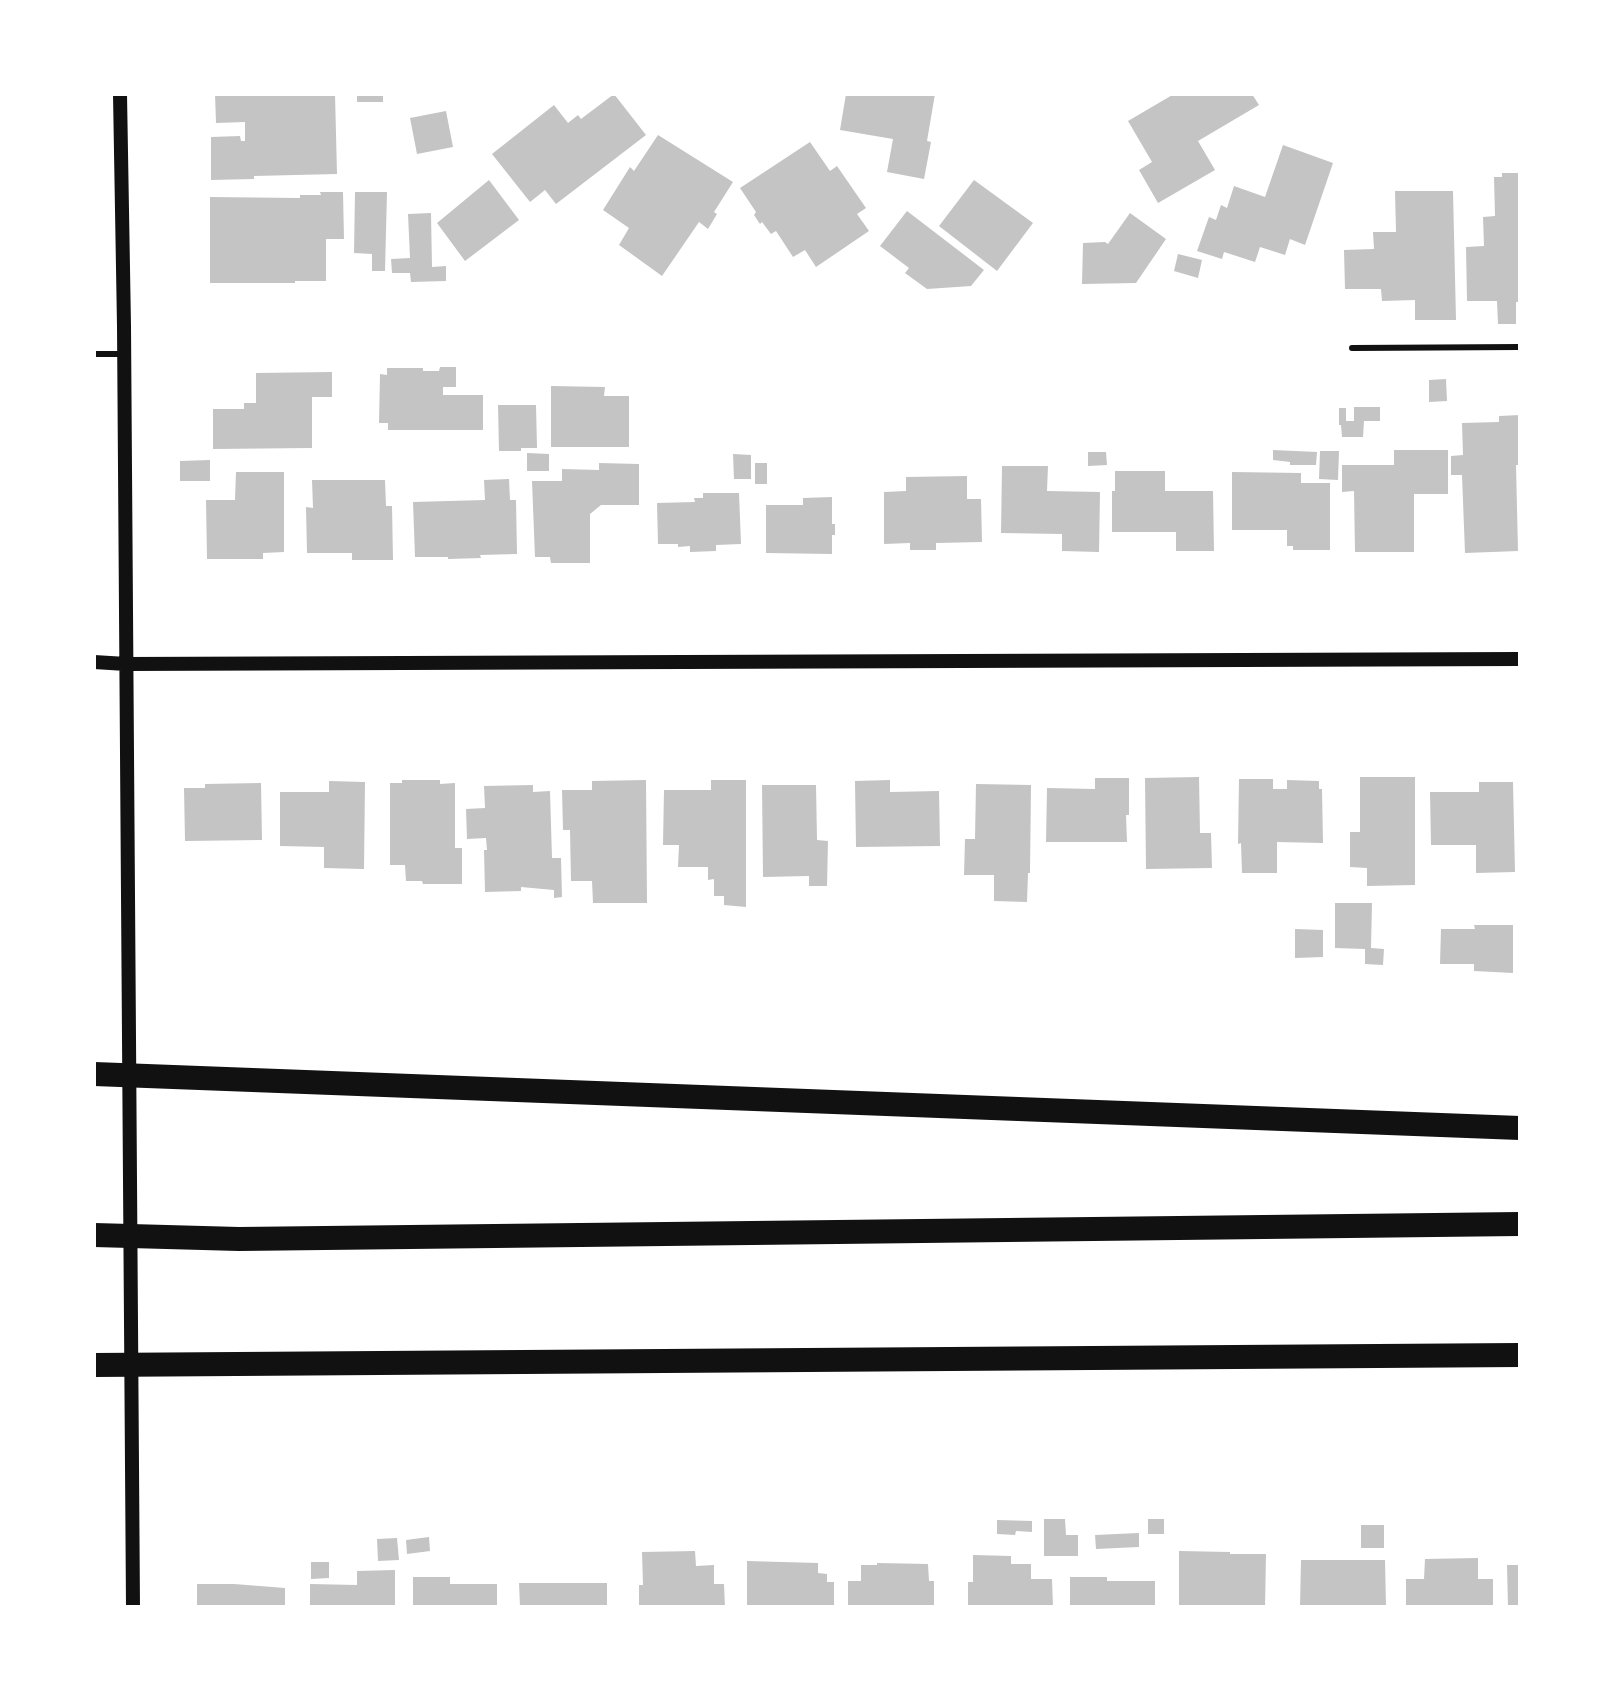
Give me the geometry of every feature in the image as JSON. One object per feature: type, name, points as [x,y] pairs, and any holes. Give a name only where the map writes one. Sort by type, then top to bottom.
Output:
[{"type":"highway","points":[[94,1074],[1520,1128]]},
{"type":"highway","points":[[94,1235],[239,1239],[1520,1224]]},
{"type":"highway","points":[[94,1365],[1520,1355]]},
{"type":"street","points":[[120,94],[133,1607]]},
{"type":"street","points":[[94,665],[1520,659]]},
{"type":"lane","points":[[1352,348],[1520,347]]},
{"type":"lane","points":[[94,354],[124,354]]},
{"type":"building","points":[[215,94],[335,94],[337,174],[211,180],[211,137],[240,136],[241,141],[245,141],[245,122],[216,123]]},
{"type":"building","points":[[357,94],[383,94],[383,102],[357,102]]},
{"type":"building","points":[[614,94],[646,135],[556,204],[545,190],[530,202],[492,154],[554,105],[568,123],[578,115],[581,119]]},
{"type":"building","points":[[846,94],[935,94],[924,179],[887,172],[893,139],[840,130]]},
{"type":"building","points":[[1174,94],[1252,94],[1259,105],[1198,141],[1215,170],[1158,203],[1139,170],[1152,162],[1128,121]]},
{"type":"building","points":[[446,111],[453,147],[417,154],[410,118]]},
{"type":"building","points":[[658,135],[733,182],[714,212],[717,214],[708,229],[699,222],[662,276],[619,245],[629,228],[603,210],[630,167],[634,171]]},
{"type":"building","points":[[810,142],[830,171],[837,166],[866,208],[857,214],[869,231],[816,267],[805,250],[793,257],[776,231],[771,234],[762,222],[760,224],[740,188]]},
{"type":"building","points":[[1283,145],[1333,163],[1305,245],[1290,239],[1285,255],[1260,247],[1255,262],[1224,252],[1222,259],[1197,251],[1209,217],[1216,220],[1221,205],[1227,208],[1234,186],[1265,197]]},
{"type":"building","points":[[1502,173],[1520,173],[1520,302],[1516,302],[1516,324],[1498,324],[1497,301],[1467,301],[1466,247],[1484,246],[1483,217],[1495,216],[1494,177],[1502,177]]},
{"type":"building","points":[[489,180],[519,220],[465,261],[437,223]]},
{"type":"building","points":[[974,180],[1033,223],[997,271],[939,226]]},
{"type":"building","points":[[1395,191],[1453,191],[1456,320],[1415,320],[1415,300],[1382,301],[1381,289],[1345,289],[1344,250],[1374,249],[1373,232],[1396,232]]},
{"type":"building","points":[[320,192],[343,192],[344,239],[326,239],[326,281],[210,283],[210,197],[300,198],[300,195],[321,195]]},
{"type":"building","points":[[355,192],[387,192],[385,271],[372,271],[372,254],[354,253]]},
{"type":"building","points":[[907,211],[984,270],[971,286],[927,289],[905,273],[909,268],[880,246]]},
{"type":"building","points":[[431,213],[432,267],[446,266],[446,281],[411,282],[410,273],[392,273],[391,259],[410,258],[408,214]]},
{"type":"building","points":[[1130,213],[1166,239],[1136,283],[1082,284],[1083,243],[1108,244]]},
{"type":"building","points":[[1178,254],[1202,260],[1198,278],[1174,271]]},
{"type":"building","points":[[440,367],[456,367],[456,387],[443,387],[443,395],[483,395],[483,430],[388,430],[388,423],[379,423],[380,374],[387,375],[387,368],[439,371]]},
{"type":"building","points":[[332,372],[332,397],[312,397],[312,448],[213,449],[213,409],[244,409],[244,403],[256,403],[256,373]]},
{"type":"building","points":[[1446,379],[1447,401],[1429,402],[1429,380]]},
{"type":"building","points":[[551,386],[605,387],[604,396],[629,396],[629,447],[551,447]]},
{"type":"building","points":[[498,405],[536,405],[537,448],[499,451]]},
{"type":"building","points":[[1354,407],[1380,407],[1380,421],[1364,421],[1363,437],[1342,437],[1339,408],[1346,408],[1346,421],[1354,421]]},
{"type":"building","points":[[1520,415],[1520,465],[1516,465],[1518,551],[1465,553],[1462,475],[1451,475],[1451,456],[1463,455],[1462,423],[1499,422],[1499,416]]},
{"type":"building","points":[[1273,450],[1317,452],[1316,465],[1290,465],[1290,462],[1273,460]]},
{"type":"building","points":[[1394,450],[1448,450],[1448,494],[1414,494],[1414,552],[1355,552],[1354,491],[1342,492],[1342,465],[1394,465]]},
{"type":"building","points":[[1320,451],[1339,451],[1338,480],[1319,479]]},
{"type":"building","points":[[1088,452],[1106,452],[1107,465],[1088,466]]},
{"type":"building","points":[[527,453],[549,454],[549,471],[527,471]]},
{"type":"building","points":[[733,454],[751,455],[751,479],[734,479]]},
{"type":"building","points":[[210,460],[210,481],[180,481],[180,461]]},
{"type":"building","points":[[599,463],[639,464],[639,505],[601,505],[590,514],[590,563],[551,563],[550,557],[535,557],[532,481],[562,481],[562,469],[599,470]]},
{"type":"building","points":[[755,463],[767,463],[767,484],[755,484]]},
{"type":"building","points":[[1002,466],[1048,466],[1047,491],[1100,492],[1099,552],[1062,551],[1062,534],[1001,533]]},
{"type":"building","points":[[1115,471],[1165,471],[1165,491],[1213,491],[1214,551],[1176,551],[1176,532],[1112,532]]},
{"type":"building","points":[[236,472],[284,472],[284,552],[263,553],[263,559],[207,559],[206,500],[235,500]]},
{"type":"building","points":[[1232,472],[1301,473],[1301,483],[1330,483],[1330,550],[1293,550],[1293,546],[1287,546],[1287,530],[1232,530]]},
{"type":"building","points":[[967,476],[967,499],[981,499],[982,542],[936,543],[936,550],[910,550],[910,543],[884,544],[884,492],[906,491],[906,477]]},
{"type":"building","points":[[509,479],[510,500],[516,500],[517,554],[448,559],[415,557],[413,502],[485,500],[484,480]]},
{"type":"building","points":[[312,480],[385,480],[386,506],[392,506],[393,560],[352,560],[352,553],[307,553],[306,507],[313,508]]},
{"type":"building","points":[[703,493],[739,493],[741,544],[716,545],[716,551],[690,552],[690,546],[658,544],[657,503],[695,502],[694,498],[703,498]]},
{"type":"building","points":[[832,497],[835,535],[832,535],[832,554],[766,553],[766,505],[803,505],[803,498]]},
{"type":"building","points":[[1199,777],[1200,833],[1211,833],[1212,868],[1146,869],[1145,778]]},
{"type":"building","points":[[1360,777],[1415,777],[1415,885],[1367,886],[1367,868],[1350,867],[1350,832],[1360,832]]},
{"type":"building","points":[[1095,778],[1129,778],[1127,842],[1046,842],[1047,788],[1095,789]]},
{"type":"building","points":[[1239,779],[1273,779],[1273,789],[1287,789],[1287,780],[1319,781],[1319,789],[1322,789],[1323,843],[1277,842],[1277,873],[1242,873],[1241,843],[1238,844]]},
{"type":"building","points":[[402,780],[455,783],[455,848],[462,848],[462,884],[406,881],[405,865],[390,865],[390,783],[402,783]]},
{"type":"building","points":[[646,780],[647,903],[593,903],[592,881],[571,881],[570,830],[563,830],[562,790],[592,790],[592,781]]},
{"type":"building","points":[[711,780],[746,780],[746,907],[724,905],[724,896],[714,896],[714,879],[708,880],[708,867],[678,867],[679,845],[663,845],[664,790],[711,790]]},
{"type":"building","points":[[890,780],[890,792],[939,791],[940,846],[856,847],[855,781]]},
{"type":"building","points":[[329,781],[365,782],[364,869],[324,868],[324,847],[280,846],[280,792],[329,792]]},
{"type":"building","points":[[1479,782],[1513,782],[1515,872],[1476,873],[1476,845],[1431,845],[1430,792],[1479,792]]},
{"type":"building","points":[[261,783],[262,840],[185,841],[184,788],[205,788],[205,784]]},
{"type":"building","points":[[976,784],[1031,785],[1027,902],[994,901],[994,875],[964,875],[965,839],[975,839]]},
{"type":"building","points":[[533,785],[533,792],[550,791],[552,858],[561,858],[562,897],[554,898],[554,890],[521,887],[521,891],[485,892],[486,838],[467,839],[466,809],[485,808],[484,786]]},
{"type":"building","points":[[762,785],[816,785],[817,840],[828,841],[827,886],[809,886],[809,876],[763,877]]},
{"type":"building","points":[[1335,903],[1372,903],[1371,948],[1384,949],[1383,965],[1365,964],[1365,949],[1335,948]]},
{"type":"building","points":[[1474,925],[1513,925],[1513,973],[1474,971],[1474,964],[1440,964],[1441,929],[1475,929]]},
{"type":"building","points":[[1295,929],[1323,930],[1323,957],[1295,958]]},
{"type":"building","points":[[1044,1519],[1065,1519],[1066,1535],[1078,1535],[1078,1556],[1044,1556]]},
{"type":"building","points":[[1148,1519],[1164,1519],[1164,1534],[1148,1534]]},
{"type":"building","points":[[997,1520],[1032,1521],[1032,1532],[997,1534]]},
{"type":"building","points":[[1361,1525],[1384,1525],[1384,1548],[1361,1548]]},
{"type":"building","points":[[1139,1533],[1139,1547],[1096,1549],[1095,1535]]},
{"type":"building","points":[[429,1537],[430,1551],[407,1554],[406,1540]]},
{"type":"building","points":[[397,1538],[399,1560],[378,1561],[377,1539]]},
{"type":"building","points":[[695,1551],[696,1566],[714,1565],[714,1584],[724,1584],[725,1607],[639,1607],[639,1585],[643,1585],[642,1552]]},
{"type":"building","points":[[1179,1551],[1266,1554],[1265,1607],[1179,1607]]},
{"type":"building","points":[[973,1555],[1011,1556],[1011,1564],[1031,1564],[1031,1579],[1052,1579],[1053,1607],[968,1607],[968,1582],[973,1582]]},
{"type":"building","points":[[1478,1558],[1478,1579],[1493,1579],[1493,1607],[1406,1607],[1406,1579],[1424,1579],[1425,1559]]},
{"type":"building","points":[[1301,1560],[1385,1560],[1386,1607],[1300,1607]]},
{"type":"building","points":[[747,1561],[818,1563],[818,1573],[827,1574],[827,1582],[834,1582],[834,1607],[747,1607]]},
{"type":"building","points":[[311,1562],[329,1562],[329,1578],[311,1579]]},
{"type":"building","points":[[928,1564],[929,1581],[934,1581],[934,1607],[848,1607],[848,1581],[861,1581],[861,1565]]},
{"type":"building","points":[[1507,1565],[1520,1565],[1520,1607],[1508,1607]]},
{"type":"building","points":[[395,1570],[395,1607],[310,1607],[310,1584],[357,1585],[357,1571]]},
{"type":"building","points":[[413,1577],[450,1577],[450,1584],[497,1584],[497,1607],[413,1607]]},
{"type":"building","points":[[1070,1577],[1155,1581],[1155,1607],[1070,1607]]},
{"type":"building","points":[[519,1583],[607,1583],[607,1607],[520,1607]]},
{"type":"building","points":[[197,1584],[285,1588],[285,1607],[197,1607]]}]
